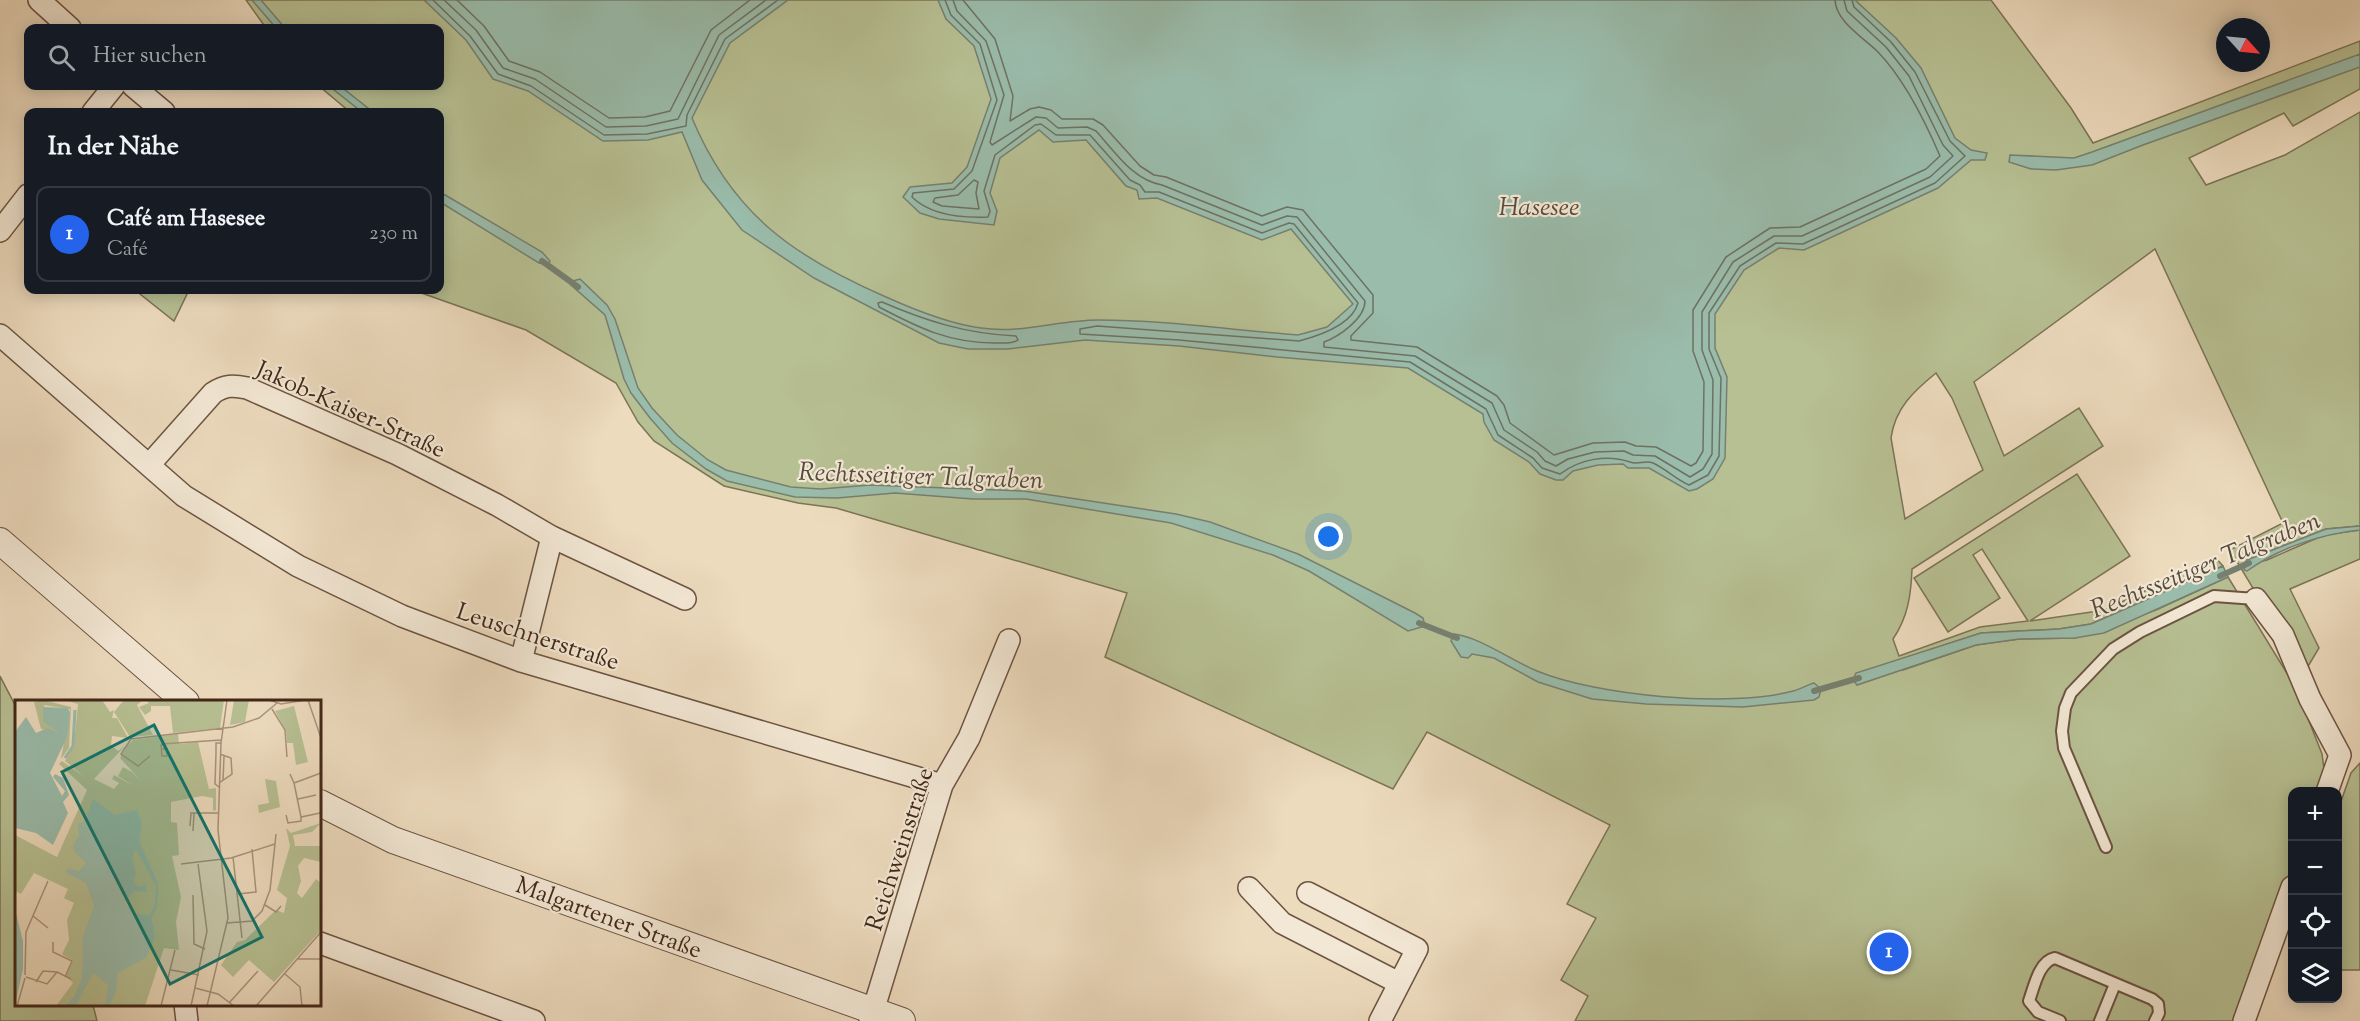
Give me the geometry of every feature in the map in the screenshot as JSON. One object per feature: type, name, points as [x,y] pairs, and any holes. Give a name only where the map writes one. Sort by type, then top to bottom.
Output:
[{"type":"street","points":[[39,0],[66,24]]},
{"type":"street","points":[[96,108],[111,90]]},
{"type":"street","points":[[138,90],[159,108]]},
{"type":"street","points":[[0,231],[24,200]]},
{"type":"street","name":"Leuschnerstraße","points":[[0,335],[184,496],[298,566],[402,616],[521,661],[942,785]]},
{"type":"street","name":"Jakob-Kaiser-Straße","points":[[149,465],[213,393],[222,387],[233,385],[247,388],[397,454],[497,505],[552,537],[685,599]]},
{"type":"street","points":[[521,661],[552,537]]},
{"type":"street","points":[[0,541],[184,700]]},
{"type":"street","points":[[2256,599],[2283,635],[2310,699],[2340,755],[2329,787]]},
{"type":"street","name":"Reichweinstraße","points":[[872,1016],[942,785],[969,738],[1009,640]]},
{"type":"street","name":"Malgartener Straße","points":[[321,804],[393,840],[872,1016],[902,1021]]},
{"type":"street","points":[[1249,888],[1282,923],[1399,983]]},
{"type":"street","points":[[1308,892],[1417,949],[1380,1021]]},
{"type":"street","points":[[2244,1021],[2289,895]]},
{"type":"street","points":[[321,943],[489,1013],[534,1021]]},
{"type":"lane","points":[[2106,847],[2064,748],[2062,731],[2065,708],[2072,693],[2113,649],[2140,632],[2214,596],[2256,599]]},
{"type":"lane","points":[[2060,1021],[2038,1012],[2029,1001],[2043,966],[2048,959],[2055,958],[2158,1004],[2159,1013],[2155,1021]]},
{"type":"lane","points":[[2100,1021],[2115,984]]},
{"type":"shaded area","points":[[246,0],[1991,0],[2071,108],[2093,143],[2360,41],[2360,89],[2293,126],[2284,113],[2189,158],[2206,185],[2285,155],[2360,112],[2360,526],[2326,529],[2247,560],[2243,566],[2267,560],[2324,535],[2360,530],[2360,559],[2290,589],[2319,648],[2304,673],[2230,550],[2283,523],[2155,249],[1974,382],[2004,456],[2079,408],[2103,446],[1912,569],[1908,606],[1893,639],[1899,656],[1980,627],[2028,621],[1982,549],[1973,555],[2000,598],[1948,632],[1914,578],[2077,474],[2130,556],[2030,621],[2105,610],[2215,557],[2223,566],[2091,624],[2059,629],[1981,633],[1899,660],[1903,670],[1976,645],[2019,639],[2075,638],[2156,610],[2228,577],[2296,688],[2322,754],[2325,776],[2321,787],[2288,787],[2288,877],[2237,1021],[1575,1021],[1588,996],[1561,980],[1596,918],[1567,904],[1610,825],[1427,732],[1393,789],[1105,657],[1127,593],[836,508],[798,503],[724,486],[654,441],[638,422],[616,383],[526,330],[424,294],[444,294],[444,108],[345,108],[324,90],[444,90],[444,24],[263,24]],"holes":[[[1936,373],[1952,398],[1983,470],[1905,519],[1891,438],[1893,427],[1907,401]]]},
{"type":"shaded area","points":[[140,294],[187,294],[174,321]]},
{"type":"shaded area","points":[[0,676],[15,705],[15,1006],[93,1006],[97,1021],[0,1021]]},
{"type":"shaded area","points":[[2360,763],[2360,970],[2342,970],[2342,799],[2351,773]]},
{"type":"water","points":[[252,0],[261,0],[282,24],[273,24]]},
{"type":"water","name":"Hasesee","points":[[424,0],[788,0],[730,43],[692,118],[708,152],[726,181],[747,206],[795,248],[822,266],[920,311],[945,320],[981,328],[1011,329],[1083,321],[1122,320],[1298,335],[1327,327],[1353,304],[1291,229],[1262,240],[1157,198],[1139,199],[1137,190],[1126,186],[1086,140],[1053,142],[1039,130],[1000,158],[990,193],[997,211],[994,225],[939,219],[920,213],[903,197],[910,187],[952,183],[967,167],[991,99],[974,46],[946,19],[938,0],[1855,0],[1896,38],[1921,68],[1955,138],[1971,150],[1987,153],[1985,160],[1971,160],[1938,188],[1804,250],[1779,248],[1744,270],[1715,314],[1715,348],[1727,377],[1725,458],[1713,479],[1689,491],[1649,468],[1628,468],[1623,464],[1598,465],[1573,471],[1563,480],[1556,480],[1540,474],[1529,462],[1494,440],[1484,422],[1483,414],[1408,368],[1179,346],[1085,340],[1008,349],[968,349],[939,343],[814,278],[742,230],[702,180],[682,132],[648,140],[603,141],[528,91],[493,79],[466,40]]},
{"type":"water","points":[[2360,54],[2360,67],[2092,165],[2056,170],[2031,169],[2009,162],[2010,155],[2074,158]]},
{"type":"water","points":[[334,90],[345,90],[368,108],[357,108]]},
{"type":"water","points":[[444,194],[542,252],[550,261],[548,265],[539,263],[444,204]]},
{"type":"water","points":[[580,279],[607,305],[615,319],[638,388],[652,408],[677,435],[708,460],[726,470],[791,487],[821,489],[870,485],[1024,491],[1176,514],[1210,522],[1298,554],[1415,613],[1423,618],[1425,626],[1408,631],[1309,571],[1273,555],[1171,523],[1026,499],[973,499],[895,493],[837,498],[795,497],[727,481],[706,469],[672,443],[631,393],[624,379],[605,315],[571,285],[573,281]]},
{"type":"water","points":[[2360,526],[2360,530],[2301,543],[2273,555],[2247,571],[2244,570],[2247,560],[2326,529]]},
{"type":"water","points":[[2223,566],[2228,577],[2104,633],[2075,638],[2019,639],[1976,645],[1857,685],[1853,680],[1856,673],[1981,633],[2059,629],[2091,624]]},
{"type":"water","points":[[1454,634],[1485,644],[1527,667],[1563,680],[1628,693],[1664,697],[1735,699],[1793,691],[1814,683],[1821,689],[1819,697],[1814,700],[1743,707],[1646,704],[1592,699],[1538,682],[1494,658],[1472,654],[1468,658],[1461,657],[1451,641]]},
{"type":"waterway","name":"Rechtsseitiger Talgraben","points":[[542,261],[578,287]]},
{"type":"waterway","name":"Rechtsseitiger Talgraben","points":[[2220,576],[2249,563]]},
{"type":"waterway","name":"Rechtsseitiger Talgraben","points":[[1419,623],[1457,638]]},
{"type":"waterway","name":"Rechtsseitiger Talgraben","points":[[1814,691],[1859,678]]},
{"type":"place","name":"Café am Hasesee","points":[[1889,952]]}]
